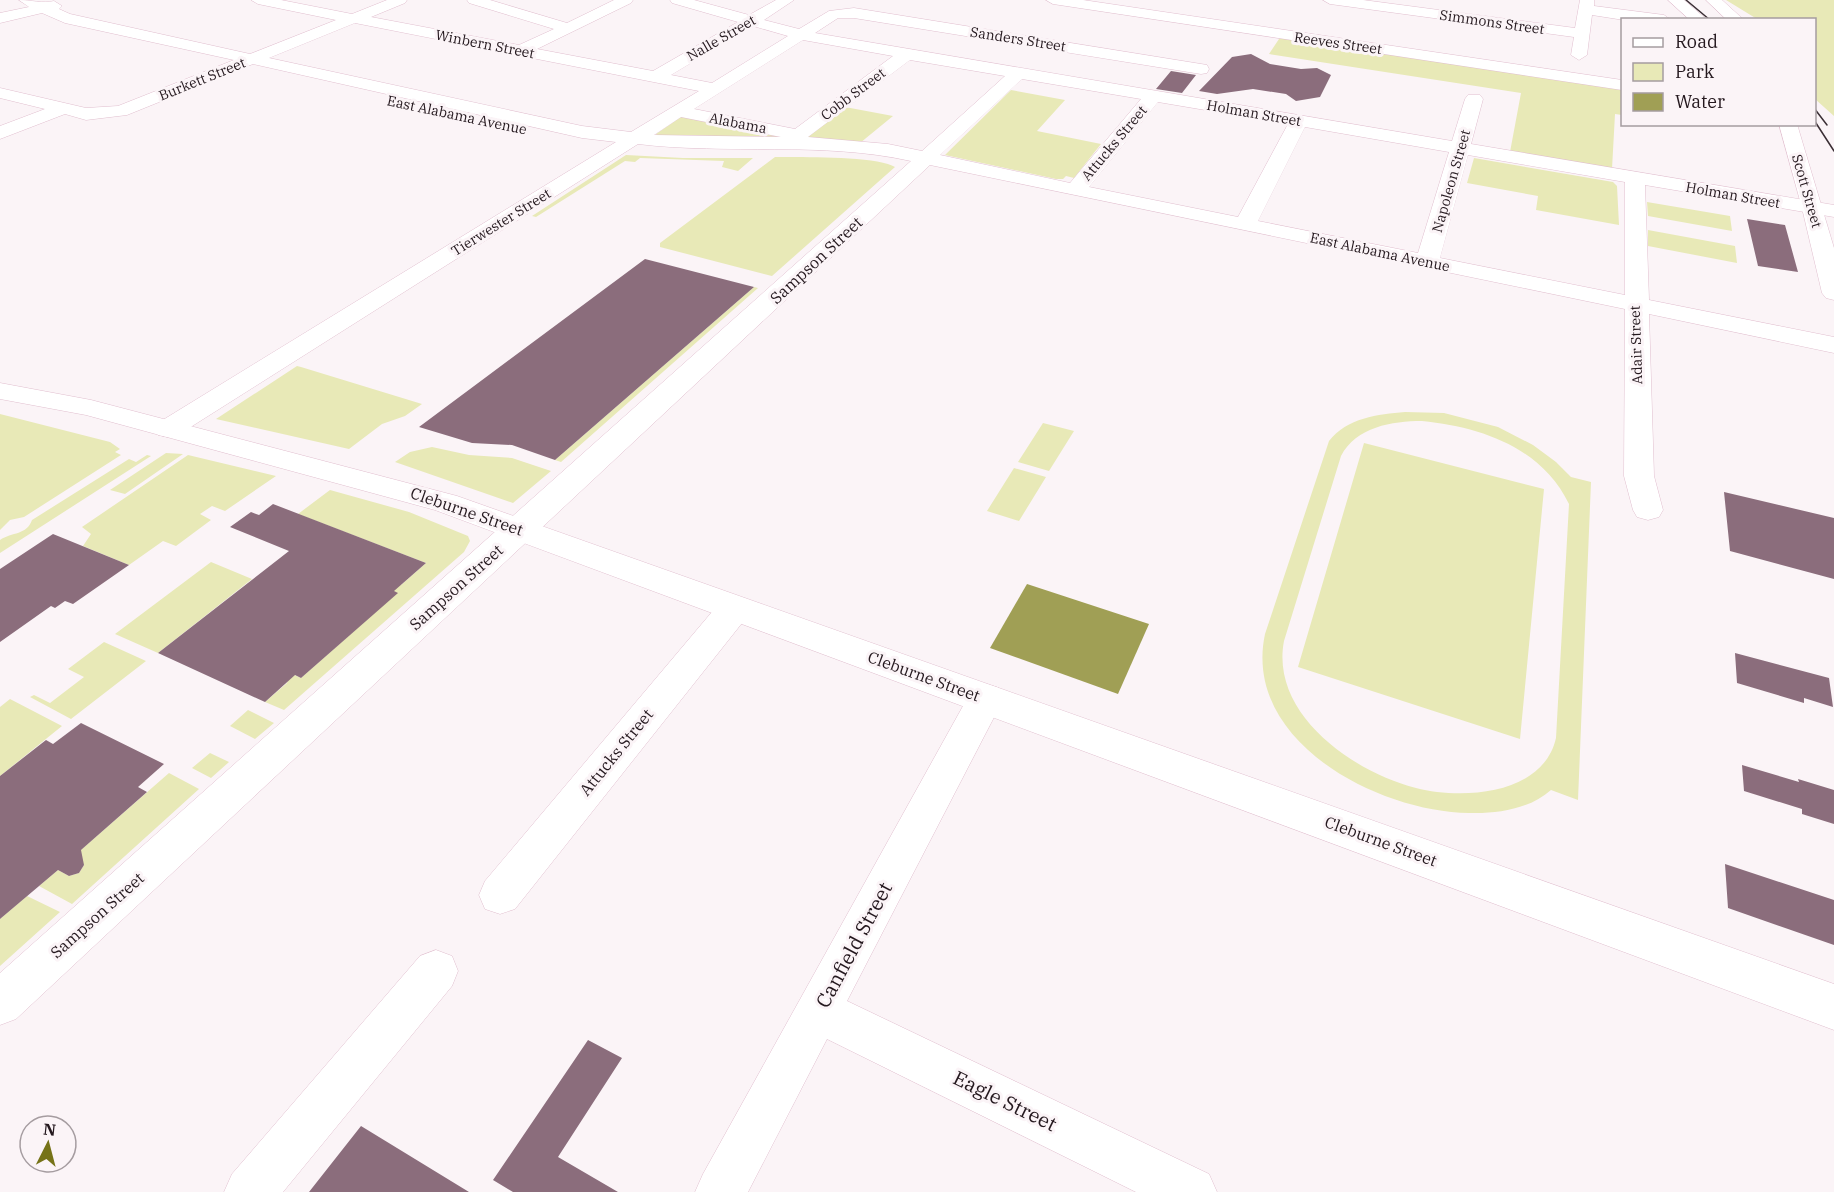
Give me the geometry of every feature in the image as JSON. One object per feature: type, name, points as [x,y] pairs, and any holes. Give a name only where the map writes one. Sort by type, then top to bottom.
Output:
[{"type":"street","name":"Winbern Street","points":[[258,0],[713,88]]},
{"type":"street","name":"Burkett Street","points":[[0,93],[86,114],[122,111],[400,0]]},
{"type":"street","points":[[474,0],[568,28]]},
{"type":"street","points":[[520,51],[626,0]]},
{"type":"street","name":"Holman Street","points":[[677,0],[802,35],[906,54],[1635,178],[1828,202]]},
{"type":"street","name":"Nalle Street","points":[[655,76],[787,0]]},
{"type":"street","name":"Reeves Street","points":[[1053,0],[1621,85]]},
{"type":"street","points":[[983,67],[1058,0]]},
{"type":"street","name":"Simmons Street","points":[[1330,0],[1583,34]]},
{"type":"street","points":[[1449,16],[1456,0]]},
{"type":"street","points":[[1675,0],[1698,18]]},
{"type":"street","points":[[1713,0],[1735,18]]},
{"type":"street","name":"East Alabama Avenue","points":[[0,2],[625,143]]},
{"type":"street","points":[[0,18],[29,7],[69,2]]},
{"type":"street","points":[[1575,78],[1587,5],[1654,18]]},
{"type":"street","name":"East Alabama Avenue","points":[[29,7],[61,28],[494,124],[678,153],[811,153],[925,159],[1834,345]]},
{"type":"street","name":"Sanders Street","points":[[834,14],[854,13],[1202,69]]},
{"type":"street","name":"Tierwester Street","points":[[168,429],[834,14]]},
{"type":"street","points":[[116,40],[136,34]]},
{"type":"street","name":"Cobb Street","points":[[800,135],[906,54]]},
{"type":"street","name":"Sampson Street","points":[[0,1003],[1018,73]]},
{"type":"street","name":"Attucks Street","points":[[1075,190],[1154,95]]},
{"type":"street","name":"Napoleon Street","points":[[1427,262],[1474,99]]},
{"type":"street","points":[[0,133],[63,109]]},
{"type":"street","name":"Alabama","points":[[677,111],[800,135]]},
{"type":"street","points":[[1245,224],[1299,121]]},
{"type":"street","name":"Scott Street","points":[[1789,126],[1828,202],[1834,293]]},
{"type":"street","name":"Adair Street","points":[[1635,178],[1639,476],[1648,510]]},
{"type":"street","name":"Cleburne Street","points":[[0,391],[39,396],[121,415],[406,490],[520,529],[734,609],[986,698],[1834,1007]]},
{"type":"street","name":"Attucks Street","points":[[500,895],[734,609]]},
{"type":"street","name":"Canfield Street","points":[[722,1192],[986,698]]},
{"type":"street","points":[[250,1192],[436,971]]},
{"type":"street","name":"Eagle Street","points":[[819,1011],[1191,1192]]},
{"type":"green space","points":[[1726,0],[1834,0],[1834,116],[1816,100],[1816,18],[1755,18]]},
{"type":"green space","points":[[1281,36],[1621,87],[1621,115],[1615,114],[1612,169],[1510,152],[1521,93],[1269,54]]},
{"type":"green space","points":[[1011,90],[1065,100],[1037,131],[1101,144],[1074,178],[1066,176],[1063,179],[1056,179],[945,155]]},
{"type":"green space","points":[[845,107],[893,116],[860,143],[802,138]]},
{"type":"green space","points":[[682,116],[788,136],[785,138],[657,136],[656,134]]},
{"type":"green space","points":[[626,155],[753,158],[738,171],[722,167],[724,161],[640,158],[635,162],[625,161],[536,217],[532,216]]},
{"type":"green space","points":[[775,157],[856,159],[886,163],[895,167],[772,276],[660,247],[660,243]]},
{"type":"green space","points":[[1474,158],[1613,182],[1617,186],[1619,225],[1536,210],[1538,196],[1467,183]]},
{"type":"green space","points":[[1647,202],[1730,216],[1732,231],[1648,216]]},
{"type":"green space","points":[[1648,230],[1735,246],[1737,263],[1648,246]]},
{"type":"green space","points":[[754,287],[758,288],[561,462],[555,460]]},
{"type":"green space","points":[[297,366],[422,404],[405,416],[382,424],[349,449],[216,419]]},
{"type":"green space","points":[[1405,412],[1444,413],[1498,427],[1533,445],[1556,462],[1571,477],[1591,482],[1578,800],[1551,790],[1533,802],[1513,809],[1469,813],[1433,809],[1396,800],[1359,784],[1325,764],[1296,738],[1275,707],[1263,673],[1265,634],[1329,441],[1336,433],[1354,422],[1374,416]],"holes":[[[1411,421],[1444,424],[1487,435],[1526,454],[1557,484],[1569,504],[1556,738],[1548,757],[1535,772],[1499,789],[1478,792],[1435,792],[1416,788],[1367,769],[1343,754],[1321,736],[1303,715],[1290,693],[1283,668],[1284,641],[1341,456],[1356,438],[1387,424]]]},
{"type":"green space","points":[[0,414],[110,442],[120,449],[115,452],[121,455],[24,517],[10,520],[0,530]]},
{"type":"green space","points":[[1043,423],[1074,431],[1049,471],[1018,462]]},
{"type":"green space","points":[[1364,443],[1544,489],[1520,739],[1298,667]]},
{"type":"green space","points":[[432,447],[469,455],[512,458],[551,471],[513,503],[395,462],[410,452]]},
{"type":"green space","points":[[166,453],[183,454],[125,494],[110,490]]},
{"type":"green space","points":[[147,455],[151,456],[0,553],[0,540],[23,531],[32,520],[129,459],[136,462]]},
{"type":"green space","points":[[188,455],[276,476],[225,511],[212,506],[200,514],[211,520],[176,546],[163,541],[129,565],[83,546],[91,534],[82,527]]},
{"type":"green space","points":[[1014,468],[1046,477],[1019,521],[987,511]]},
{"type":"green space","points":[[330,490],[409,512],[468,536],[470,541],[464,552],[284,710],[265,702],[287,683],[290,673],[301,678],[397,593],[388,589],[395,583],[401,585],[426,563],[298,514]]},
{"type":"green space","points":[[211,562],[252,579],[158,653],[115,634]]},
{"type":"green space","points":[[104,642],[146,661],[71,719],[30,697],[34,695],[50,703],[84,677],[68,669]]},
{"type":"green space","points":[[10,699],[62,726],[0,776],[0,707]]},
{"type":"green space","points":[[248,710],[274,723],[255,739],[230,726]]},
{"type":"green space","points":[[210,753],[229,762],[211,778],[192,768]]},
{"type":"green space","points":[[169,773],[199,789],[72,904],[39,886],[58,870],[69,876],[79,873],[84,865],[74,856]]},
{"type":"green space","points":[[27,896],[60,912],[0,966],[0,919]]},
{"type":"water","points":[[1027,584],[1149,624],[1118,694],[990,648]]},
{"type":"building","points":[[1251,54],[1270,64],[1301,69],[1317,68],[1331,75],[1320,97],[1296,101],[1286,94],[1253,89],[1217,94],[1199,91],[1232,57]]},
{"type":"building","points":[[1171,71],[1196,75],[1182,93],[1156,89]]},
{"type":"building","points":[[1747,219],[1785,225],[1798,272],[1758,266]]},
{"type":"building","points":[[645,259],[754,287],[555,460],[512,445],[472,443],[419,427]]},
{"type":"building","points":[[1724,492],[1834,518],[1834,579],[1730,551]]},
{"type":"building","points":[[273,504],[426,563],[394,591],[398,593],[301,678],[295,675],[265,702],[158,653],[289,551],[230,527],[251,512],[259,515]]},
{"type":"building","points":[[53,534],[129,565],[73,604],[65,601],[55,608],[51,606],[0,642],[0,569]]},
{"type":"building","points":[[1735,653],[1829,678],[1833,707],[1804,698],[1804,703],[1737,683]]},
{"type":"building","points":[[81,723],[164,764],[138,787],[147,792],[81,850],[84,865],[79,873],[69,876],[58,870],[0,919],[0,776],[46,740],[53,744]]},
{"type":"building","points":[[1742,765],[1834,790],[1834,824],[1802,814],[1802,809],[1744,791]]},
{"type":"building","points":[[1725,864],[1834,900],[1834,945],[1728,908]]},
{"type":"building","points":[[588,1040],[622,1058],[558,1157],[618,1192],[513,1192],[493,1180]]},
{"type":"building","points":[[361,1126],[469,1192],[309,1192]]},
{"type":"tram line","points":[[1686,0],[1708,18]]},
{"type":"tram line","points":[[1816,111],[1827,125]]},
{"type":"tram line","points":[[1816,123],[1834,151]]}]
